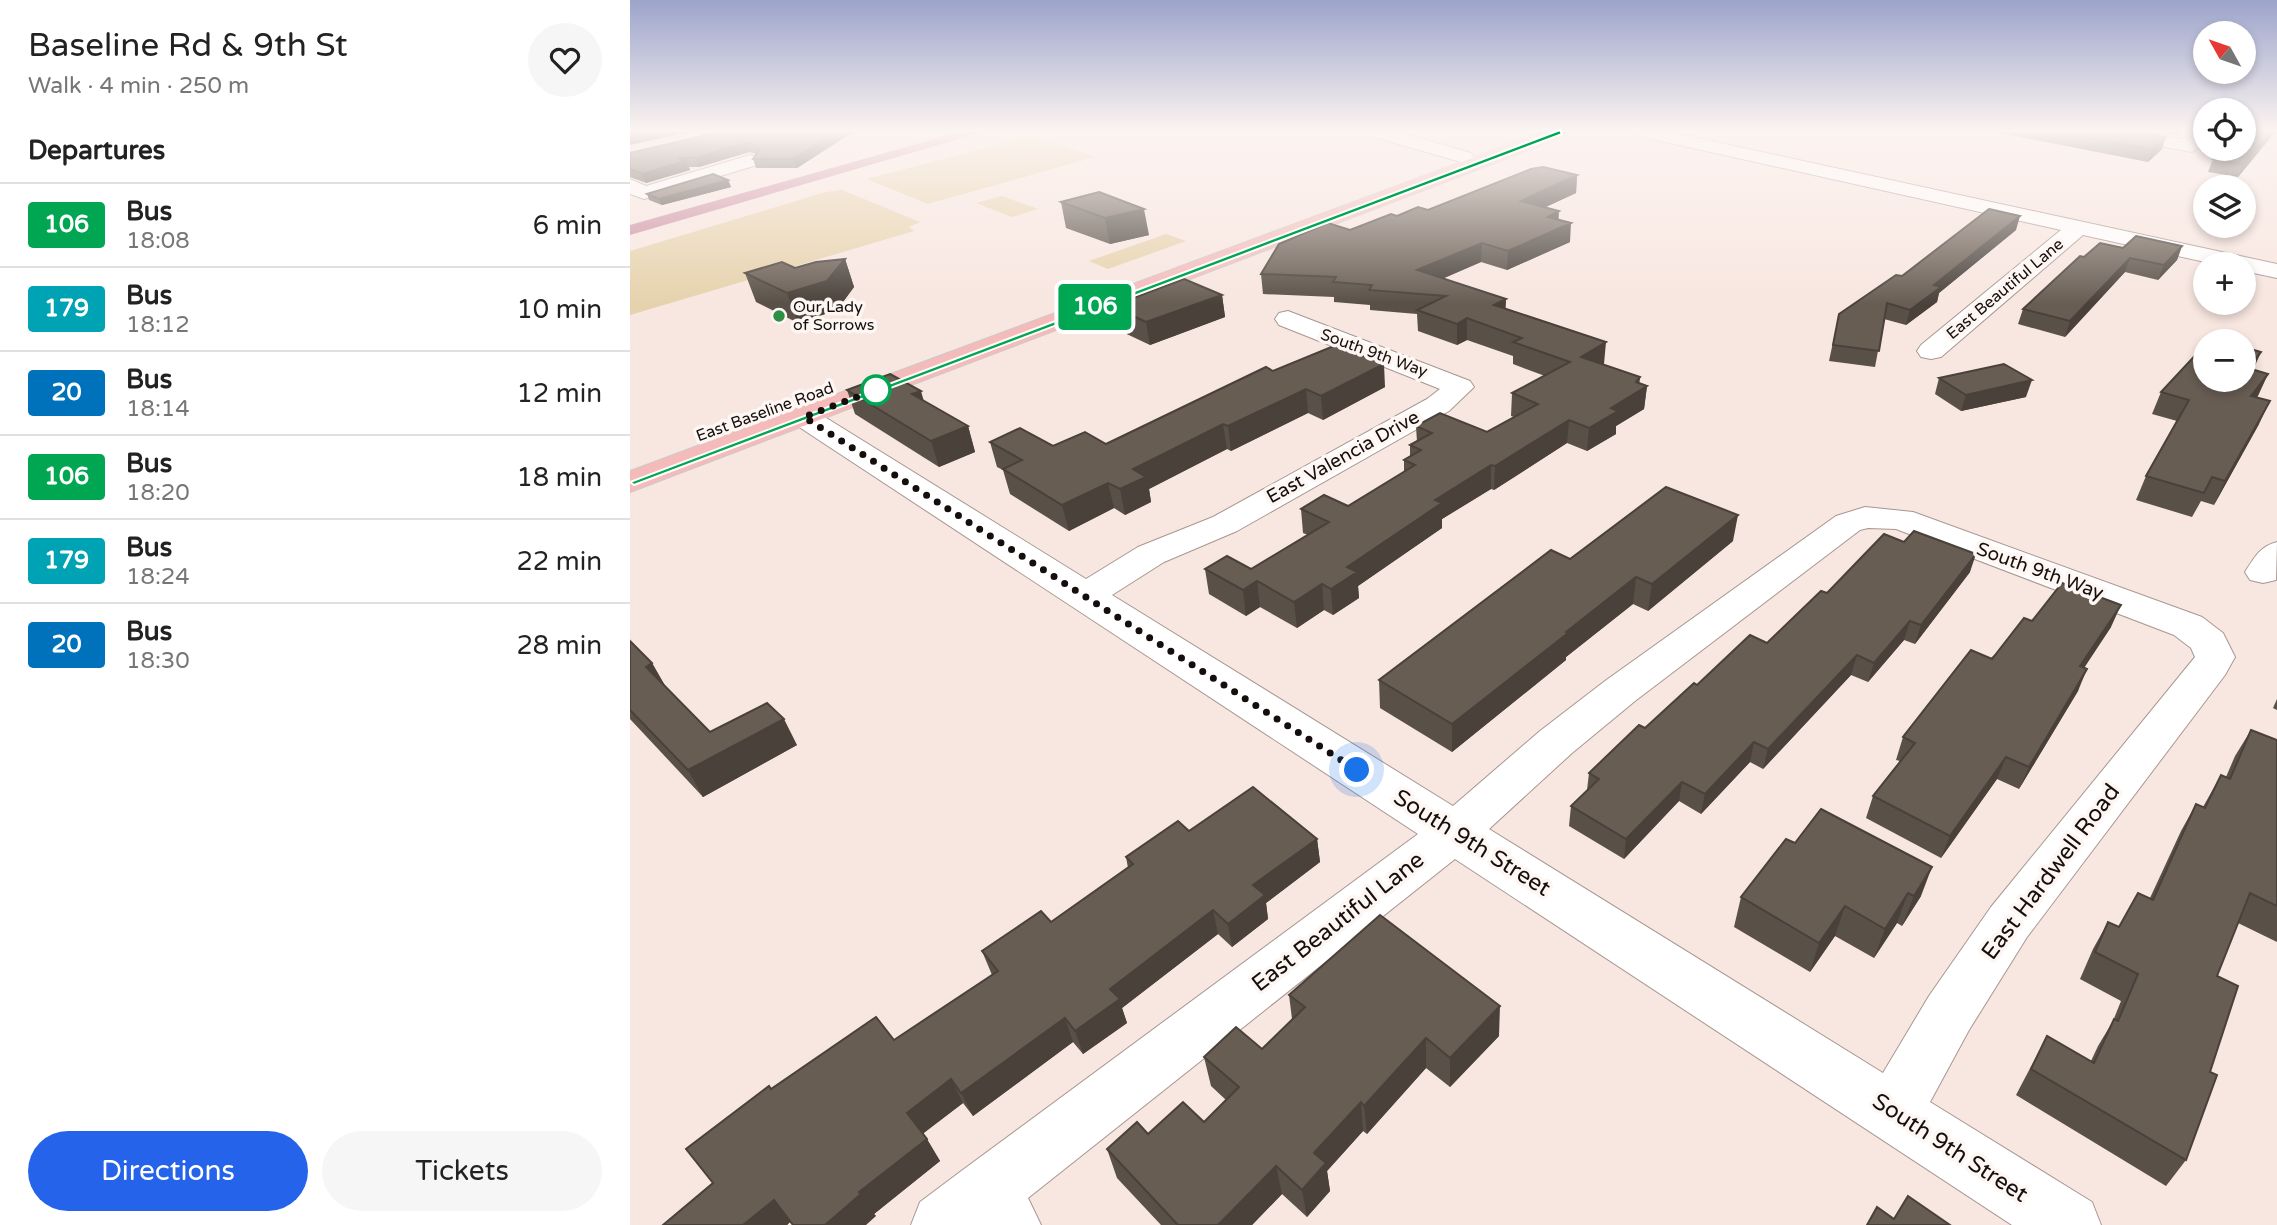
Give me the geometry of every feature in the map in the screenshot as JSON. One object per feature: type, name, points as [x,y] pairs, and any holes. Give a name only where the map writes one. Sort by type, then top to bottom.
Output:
[{"type":"main road","name":"East Baseline Road","points":[[630,482],[795,411],[1392,189]]},
{"type":"main road","name":"East Baseline Road","points":[[630,462],[795,411]]},
{"type":"street","points":[[1905,189],[2277,271]]},
{"type":"street","name":"East Beautiful Lane","points":[[1931,351],[2079,227]]},
{"type":"street","name":"South 9th Way","points":[[1288,319],[1460,387]]},
{"type":"street","name":"East Valencia Drive","points":[[1084,598],[1124,588],[1206,542],[1225,524],[1438,405],[1460,387]]},
{"type":"street","name":"South 9th Street","points":[[795,411],[2069,1225]]},
{"type":"street","name":"East Beautiful Lane","points":[[978,1215],[1455,832],[1556,742],[1620,691],[1848,523],[1865,517]]},
{"type":"street","name":"South 9th Way","points":[[1865,517],[1901,519],[2188,626],[2209,642]]},
{"type":"street","name":"East Hardwell Road","points":[[1893,1111],[1949,1013],[2009,922],[2204,675],[2215,657],[2209,642]]},
{"type":"shaded area","points":[[892,189],[981,189],[928,204]]},
{"type":"shaded area","points":[[842,190],[920,222],[909,227],[914,231],[630,315],[630,251],[826,192]]},
{"type":"shaded area","points":[[1002,196],[1038,209],[1012,217],[976,203]]},
{"type":"shaded area","points":[[1166,234],[1186,241],[1108,269],[1089,261]]},
{"type":"building","points":[[663,189],[695,189],[659,199],[647,194]]},
{"type":"building","points":[[1480,189],[1546,189],[1521,201],[1559,211],[1548,217],[1571,223],[1508,251],[1482,243],[1417,270],[1506,299],[1494,305],[1606,342],[1581,357],[1640,377],[1636,382],[1647,386],[1611,408],[1618,411],[1589,428],[1569,420],[1435,500],[1442,503],[1347,567],[1357,572],[1331,589],[1322,584],[1294,602],[1257,581],[1243,590],[1205,569],[1227,556],[1251,569],[1329,522],[1301,509],[1324,495],[1348,506],[1415,465],[1404,460],[1421,450],[1410,445],[1432,433],[1416,426],[1440,413],[1487,432],[1538,404],[1512,393],[1570,362],[1513,342],[1522,338],[1467,318],[1457,324],[1417,310],[1446,296],[1369,290],[1372,285],[1333,282],[1336,277],[1261,274],[1279,244],[1328,223],[1350,230],[1418,207],[1428,210]]},
{"type":"building","points":[[1099,192],[1144,209],[1105,218],[1061,202]]},
{"type":"building","points":[[1989,209],[2020,216],[1934,285],[1941,287],[1910,310],[1887,303],[1879,351],[1833,345],[1839,314],[1896,275],[1902,276]]},
{"type":"building","points":[[2136,236],[2182,246],[2164,265],[2130,258],[2070,321],[2023,309],[2080,256],[2084,257],[2100,243],[2123,248]]},
{"type":"building","points":[[845,259],[827,281],[787,293],[745,273],[782,262],[795,268],[816,262]]},
{"type":"building","points":[[1184,279],[1222,295],[1146,322],[1112,306]]},
{"type":"building","points":[[1336,345],[1384,364],[1321,396],[1306,389],[1228,426],[1223,424],[1133,469],[1146,477],[1120,489],[1108,483],[1062,505],[1003,469],[1022,460],[990,442],[1020,428],[1053,446],[1085,432],[1106,444],[1266,367],[1273,371]]},
{"type":"building","points":[[2193,358],[2193,392],[2254,392],[2251,396],[2270,401],[2225,481],[2212,477],[2204,493],[2146,476],[2189,400],[2161,392]]},
{"type":"building","points":[[2004,364],[2032,380],[1966,395],[1939,378]]},
{"type":"building","points":[[2256,370],[2268,374],[2256,390]]},
{"type":"building","points":[[890,374],[921,391],[912,394],[968,426],[931,441],[847,390]]},
{"type":"building","points":[[1666,487],[1738,515],[1652,584],[1636,577],[1452,724],[1379,680],[1551,550],[1570,559]]},
{"type":"building","points":[[1914,531],[1976,554],[1921,625],[1910,621],[1874,663],[1857,655],[1768,749],[1754,742],[1705,794],[1682,782],[1626,839],[1571,806],[1599,779],[1589,773],[1639,725],[1645,728],[1694,683],[1697,685],[1750,635],[1767,643],[1821,591],[1827,593],[1884,534],[1904,542]]},
{"type":"building","points":[[2062,583],[2121,605],[2080,666],[2087,669],[2029,767],[2006,757],[1950,836],[1873,796],[1915,743],[1903,737],[1971,650],[1992,659],[2024,618],[2032,621]]},
{"type":"building","points":[[630,641],[652,663],[646,667],[710,732],[767,703],[784,719],[688,770],[630,710]]},
{"type":"building","points":[[2251,730],[2277,740],[2277,906],[2250,893],[2217,976],[2238,986],[2210,1072],[2217,1075],[2186,1160],[2031,1069],[2047,1036],[2094,1063],[2114,1019],[2118,1021],[2138,974],[2095,952],[2108,922],[2119,927],[2138,893],[2153,900],[2196,804],[2205,808],[2221,775],[2230,779]]},
{"type":"building","points":[[1253,787],[1317,839],[1253,885],[1265,895],[1228,924],[1213,910],[1110,989],[1120,999],[1075,1031],[1065,1018],[961,1093],[951,1079],[907,1113],[927,1139],[859,1192],[861,1194],[825,1225],[793,1225],[774,1200],[743,1225],[663,1225],[713,1183],[686,1149],[769,1086],[771,1089],[876,1017],[894,1040],[998,971],[982,951],[1041,911],[1051,922],[1133,864],[1126,857],[1178,821],[1189,831]]},
{"type":"building","points":[[1821,809],[1932,867],[1914,896],[1908,893],[1885,929],[1845,906],[1819,943],[1741,897],[1786,839],[1795,843]]},
{"type":"building","points":[[1380,915],[1500,1006],[1450,1058],[1426,1038],[1364,1106],[1361,1102],[1314,1153],[1326,1163],[1302,1190],[1276,1166],[1218,1225],[1178,1225],[1107,1149],[1137,1122],[1148,1134],[1183,1102],[1204,1122],[1239,1087],[1204,1057],[1236,1027],[1262,1049],[1305,1007],[1289,995]]},
{"type":"building","points":[[1908,1196],[1950,1225],[1867,1225],[1877,1207],[1894,1219]]},
{"type":"waterway","points":[[630,230],[774,189]]},
{"type":"bus line","name":"106","points":[[630,482],[1410,189]]},
{"type":"place","name":"Our Lady of Sorrows","points":[[779,316]]},
{"type":"route","points":[[876,390],[878,389],[804,417],[1357,770]]}]
